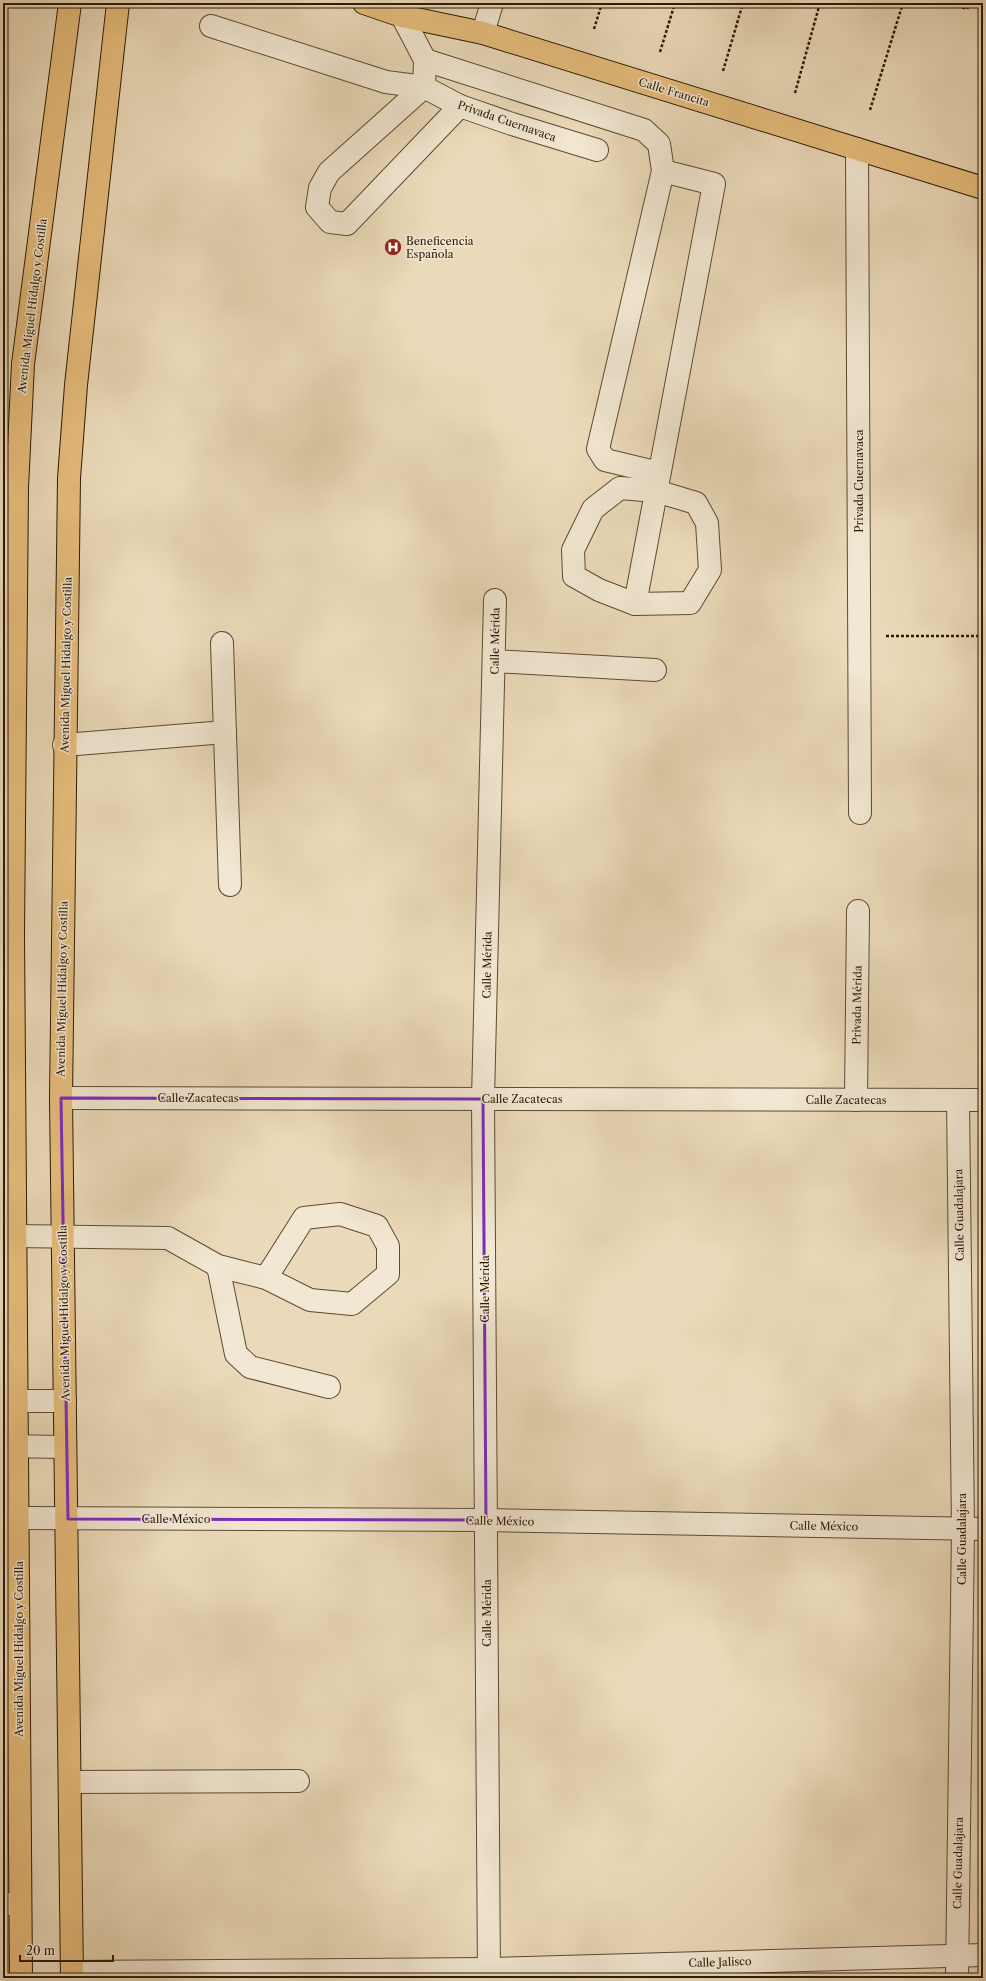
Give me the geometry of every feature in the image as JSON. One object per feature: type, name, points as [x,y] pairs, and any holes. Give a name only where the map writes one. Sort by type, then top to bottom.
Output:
[{"type":"main road","name":"Avenida Miguel Hidalgo y Costilla","points":[[21,1978],[12,1904],[18,1518],[10,1446],[9,1401],[14,1236],[8,934],[10,488],[24,364],[70,3]]},
{"type":"main road","name":"Avenida Miguel Hidalgo y Costilla","points":[[72,1975],[68,1519],[65,1447],[61,1098],[64,745],[70,463],[77,377],[118,3]]},
{"type":"main road","name":"Calle Francita","points":[[364,3],[402,16],[483,33],[983,188]]},
{"type":"street","points":[[483,33],[492,3]]},
{"type":"street","points":[[402,16],[425,60],[424,87],[329,172],[320,188],[317,207],[330,222],[346,224],[460,106]]},
{"type":"street","points":[[211,26],[386,82],[424,87]]},
{"type":"street","points":[[425,60],[644,130],[659,144],[663,171],[598,449],[605,460],[657,482],[696,502],[707,523],[710,570],[690,603],[635,604],[599,590],[574,576],[573,550],[593,509],[620,488],[657,482]]},
{"type":"street","name":"Privada Cuernavaca","points":[[424,87],[460,106],[512,124],[597,150]]},
{"type":"street","name":"Privada Cuernavaca","points":[[857,149],[860,813]]},
{"type":"street","points":[[635,604],[714,184],[663,171]]},
{"type":"street","name":"Calle Mérida","points":[[489,1974],[483,1099],[495,600]]},
{"type":"street","points":[[222,643],[230,885]]},
{"type":"street","points":[[494,661],[655,670]]},
{"type":"street","points":[[64,745],[225,732]]},
{"type":"street","name":"Privada Mérida","points":[[856,1100],[858,911]]},
{"type":"street","name":"Calle Zacatecas","points":[[61,1098],[983,1100]]},
{"type":"street","name":"Calle Guadalajara","points":[[957,1978],[973,1529],[958,1100]]},
{"type":"street","points":[[14,1236],[168,1238],[218,1266],[266,1278],[310,1300],[352,1304],[388,1274],[388,1246],[377,1226],[340,1214],[304,1218],[266,1278]]},
{"type":"street","points":[[218,1266],[236,1354],[250,1367],[329,1387]]},
{"type":"street","points":[[9,1401],[65,1400]]},
{"type":"street","points":[[10,1446],[65,1447]]},
{"type":"street","name":"Calle México","points":[[18,1518],[486,1520],[973,1529]]},
{"type":"street","points":[[70,1782],[298,1781]]},
{"type":"street","name":"Calle Jalisco","points":[[72,1975],[489,1974],[983,1955]]},
{"type":"path","points":[[594,29],[602,3]]},
{"type":"path","points":[[660,52],[675,3]]},
{"type":"path","points":[[723,71],[743,3]]},
{"type":"path","points":[[795,93],[820,3]]},
{"type":"path","points":[[870,110],[903,3]]},
{"type":"path","points":[[948,3],[967,9],[970,3]]},
{"type":"path","points":[[860,636],[983,636]]},
{"type":"highlighted area","points":[[61,1098],[483,1099],[486,1520],[68,1519]]},
{"type":"place","name":"Beneficencia Española","points":[[393,247]]}]
